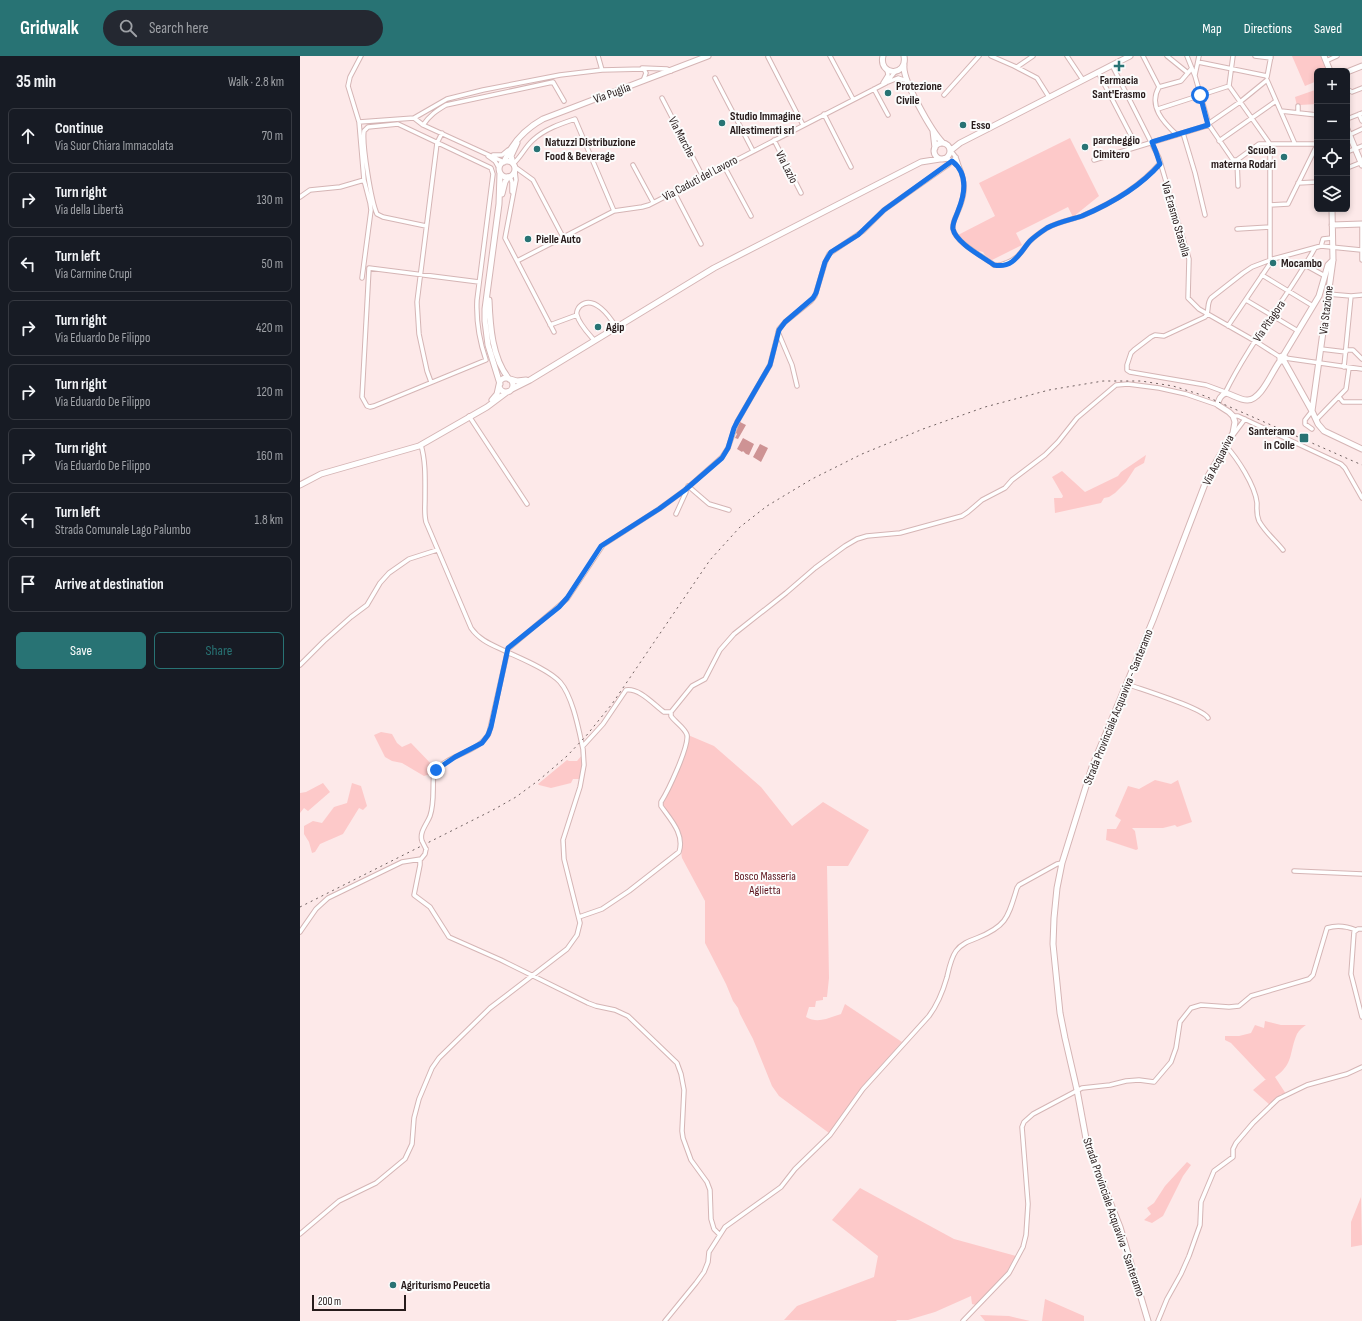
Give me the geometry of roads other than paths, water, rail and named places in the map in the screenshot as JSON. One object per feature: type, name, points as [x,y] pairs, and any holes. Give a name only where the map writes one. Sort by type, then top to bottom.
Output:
[{"type":"main road","name":"Via Puglia","points":[[500,171],[501,164],[504,162],[510,148],[520,137],[543,119],[708,56]]},
{"type":"main road","points":[[883,56],[882,63],[887,70],[896,71],[913,93]]},
{"type":"main road","points":[[904,56],[904,74],[913,93],[932,130],[948,146],[950,151]]},
{"type":"main road","points":[[300,486],[321,474],[421,445],[714,268],[921,162],[948,156],[950,151],[960,143],[1130,56]]},
{"type":"main road","points":[[1325,58],[1329,68]]},
{"type":"main road","points":[[896,71],[904,65]]},
{"type":"main road","points":[[1350,71],[1362,66]]},
{"type":"main road","points":[[932,130],[935,155],[942,158]]},
{"type":"main road","name":"Via Puglia","points":[[499,204],[505,182],[513,170],[511,156],[520,137]]},
{"type":"main road","points":[[1350,139],[1362,163]]},
{"type":"main road","points":[[921,162],[937,144],[960,143]]},
{"type":"main road","points":[[500,171],[503,176],[513,170],[509,161],[504,162]]},
{"type":"main road","points":[[500,171],[499,204],[485,309],[488,345],[501,390],[510,390]]},
{"type":"main road","name":"Via Stazione","points":[[1312,411],[1320,363],[1333,260],[1332,212]]},
{"type":"main road","points":[[1332,225],[1362,225]]},
{"type":"main road","points":[[1233,416],[1218,405],[1221,396],[1225,393],[1244,400],[1253,399],[1260,392],[1283,359],[1319,296],[1328,265],[1333,260]]},
{"type":"main road","points":[[487,291],[491,329],[495,348],[502,368],[512,383],[510,390]]},
{"type":"main road","points":[[1283,359],[1316,420],[1324,431],[1362,449]]},
{"type":"main road","points":[[471,415],[493,400],[503,379],[526,380],[543,371]]},
{"type":"main road","name":"Via Acquaviva","points":[[1201,493],[1213,467],[1232,435],[1234,425],[1233,416]]},
{"type":"main road","name":"Strada Provinciale Acquaviva - Santeramo","points":[[1148,1321],[1120,1227],[1089,1151],[1078,1090],[1062,1026],[1053,944],[1057,888],[1062,863],[1090,770],[1156,614],[1201,493]]},
{"type":"street","points":[[361,56],[348,83],[351,100],[359,122],[364,180],[370,203],[362,278]]},
{"type":"street","points":[[598,56],[602,70]]},
{"type":"street","points":[[830,56],[853,99]]},
{"type":"street","points":[[944,95],[979,56]]},
{"type":"street","points":[[991,56],[1017,67],[1037,78],[1049,97]]},
{"type":"street","points":[[1017,67],[1033,56]]},
{"type":"street","points":[[1066,56],[1083,80]]},
{"type":"street","points":[[1143,56],[1159,87],[1154,99],[1158,109],[1164,122],[1177,135]]},
{"type":"street","points":[[1168,56],[1188,73]]},
{"type":"street","points":[[1187,56],[1195,76],[1208,124],[1219,141],[1235,160],[1238,186]]},
{"type":"street","points":[[1195,76],[1199,56]]},
{"type":"street","points":[[1228,326],[1272,259],[1270,227],[1270,144],[1229,86],[1233,56]]},
{"type":"street","points":[[1255,56],[1271,57],[1267,78],[1295,144]]},
{"type":"street","points":[[1325,58],[1337,56]]},
{"type":"street","points":[[768,57],[803,125]]},
{"type":"street","points":[[1198,62],[1267,78]]},
{"type":"street","name":"Via Erasmo Stasolla","points":[[1112,65],[1152,142],[1160,164],[1188,259],[1188,298],[1193,305],[1207,314],[1255,341],[1283,359]]},
{"type":"street","points":[[359,122],[414,118],[440,102],[460,96],[560,75],[638,67],[670,70]]},
{"type":"street","points":[[629,68],[644,69],[646,75],[643,81]]},
{"type":"street","points":[[1159,87],[1181,81],[1192,68]]},
{"type":"street","points":[[880,86],[887,79],[887,70]]},
{"type":"street","points":[[886,84],[896,71]]},
{"type":"street","points":[[1098,72],[1137,147]]},
{"type":"street","points":[[715,78],[753,151]]},
{"type":"street","points":[[1094,160],[1208,124],[1240,102],[1267,78]]},
{"type":"street","name":"Via Caduti del Lavoro","points":[[516,261],[614,211],[646,206],[853,99],[896,79],[904,80]]},
{"type":"street","points":[[424,124],[428,117],[446,105],[553,82],[564,101]]},
{"type":"street","points":[[1158,109],[1229,86]]},
{"type":"street","points":[[1350,91],[1352,92],[1362,88]]},
{"type":"street","points":[[874,89],[888,114]]},
{"type":"street","name":"Via Marche","points":[[662,98],[703,177]]},
{"type":"street","points":[[1219,141],[1276,101]]},
{"type":"street","points":[[1298,106],[1298,113]]},
{"type":"street","points":[[1281,111],[1314,115]]},
{"type":"street","points":[[824,114],[851,167]]},
{"type":"street","points":[[1350,118],[1361,114],[1362,121]]},
{"type":"street","points":[[414,118],[504,162]]},
{"type":"street","points":[[512,197],[513,170],[533,140],[550,128],[575,119],[614,211]]},
{"type":"street","points":[[426,226],[382,217],[376,212],[364,139],[364,131],[366,128],[398,124],[491,168],[493,171],[477,300],[479,334],[486,360],[370,407],[367,406],[362,397],[369,268],[479,282]]},
{"type":"street","points":[[1350,134],[1362,129]]},
{"type":"street","points":[[431,382],[427,371],[419,334],[417,302],[437,143],[442,133]]},
{"type":"street","points":[[1183,133],[1205,215]]},
{"type":"street","name":"Via Lazio","points":[[774,140],[801,193]]},
{"type":"street","points":[[1235,160],[1259,144],[1314,144]]},
{"type":"street","points":[[1350,151],[1362,146]]},
{"type":"street","points":[[954,147],[955,156],[963,177],[964,193],[953,223],[953,230],[962,241],[974,251],[994,265],[998,266],[1020,256],[1030,241],[1047,228],[1054,224],[1096,210],[1146,178],[1160,164]]},
{"type":"street","points":[[486,154],[499,156],[510,148]]},
{"type":"street","points":[[1270,205],[1288,204],[1314,150]]},
{"type":"street","points":[[950,151],[955,156]]},
{"type":"street","points":[[486,154],[495,161],[500,171]]},
{"type":"street","points":[[300,932],[318,906],[330,896],[402,862],[420,860],[426,854],[426,849],[422,842],[422,834],[430,817],[433,805],[434,772],[455,757],[482,743],[489,733],[507,652],[511,646],[559,607],[567,598],[601,546],[685,490],[722,458],[726,452],[735,425],[770,365],[778,332],[785,322],[813,298],[816,293],[825,262],[831,252],[858,235],[884,210],[952,161],[955,156]]},
{"type":"street","points":[[942,158],[952,161],[959,166]]},
{"type":"street","points":[[1350,167],[1362,163]]},
{"type":"street","points":[[633,165],[653,202]]},
{"type":"street","points":[[724,166],[751,216]]},
{"type":"street","points":[[513,170],[525,174],[533,180],[563,237]]},
{"type":"street","points":[[513,170],[516,180],[505,238],[554,332]]},
{"type":"street","points":[[300,197],[313,189],[340,187],[364,180]]},
{"type":"street","points":[[1298,183],[1314,182]]},
{"type":"street","points":[[674,192],[701,244]]},
{"type":"street","points":[[370,212],[376,212]]},
{"type":"street","points":[[1362,225],[1362,260]]},
{"type":"street","points":[[1237,229],[1270,227]]},
{"type":"street","points":[[1321,246],[1323,239],[1332,238]]},
{"type":"street","points":[[1225,393],[1209,386],[1130,372],[1127,370],[1128,360],[1134,350],[1151,337],[1168,334],[1205,317],[1207,314],[1208,301],[1242,273],[1252,267],[1272,259],[1321,246],[1361,250]]},
{"type":"street","name":"Via Pitagora","points":[[1225,393],[1255,341],[1289,291],[1315,248]]},
{"type":"street","points":[[1305,265],[1325,276]]},
{"type":"street","points":[[1262,275],[1313,306]]},
{"type":"street","points":[[1328,294],[1351,296],[1362,295]]},
{"type":"street","points":[[1344,367],[1351,296]]},
{"type":"street","points":[[1246,300],[1298,331]]},
{"type":"street","points":[[594,340],[584,328],[577,314],[577,311],[582,305],[593,304],[600,307],[609,315],[616,327]]},
{"type":"street","points":[[550,325],[577,314]]},
{"type":"street","points":[[778,332],[792,365],[797,386]]},
{"type":"street","points":[[1321,349],[1346,351],[1353,350],[1362,359]]},
{"type":"street","points":[[1283,359],[1362,369]]},
{"type":"street","points":[[1316,420],[1346,389],[1349,368]]},
{"type":"street","points":[[671,712],[692,686],[705,679],[717,654],[728,640],[738,630],[815,568],[857,539],[867,536],[900,533],[962,516],[978,503],[1005,488],[1012,480],[1045,455],[1058,442],[1077,418],[1116,385],[1128,384],[1159,388],[1186,394],[1218,405]]},
{"type":"street","points":[[1339,396],[1343,402],[1362,402]]},
{"type":"street","points":[[1312,411],[1305,420],[1305,424],[1312,429]]},
{"type":"street","points":[[471,415],[527,504]]},
{"type":"street","points":[[1233,416],[1238,416],[1245,419],[1341,464],[1345,468],[1362,498]]},
{"type":"street","points":[[1232,435],[1245,419]]},
{"type":"street","points":[[300,1234],[339,1201],[376,1183],[405,1159],[412,1144],[414,1118],[419,1100],[435,1063],[444,1052],[490,1008],[562,954],[572,944],[579,928],[579,917],[564,859],[563,843],[567,825],[580,787],[584,765],[583,746],[569,698],[560,683],[549,673],[486,642],[475,634],[471,628],[430,534],[425,516],[425,469],[421,445]]},
{"type":"street","points":[[1226,446],[1246,473],[1256,499],[1256,513],[1261,524],[1283,550]]},
{"type":"street","points":[[688,486],[709,504],[729,510]]},
{"type":"street","points":[[676,514],[686,492],[685,490]]},
{"type":"street","points":[[300,665],[351,617],[370,602],[380,583],[390,573],[409,559],[437,550]]},
{"type":"street","points":[[1126,684],[1184,704],[1205,714],[1208,718]]},
{"type":"street","points":[[583,746],[603,724],[626,690],[631,690],[647,698],[664,712],[671,712]]},
{"type":"street","points":[[579,917],[602,909],[629,891],[679,852],[681,844],[680,836],[661,806],[661,802],[674,776],[687,741],[686,734],[671,716],[671,712]]},
{"type":"street","points":[[420,860],[414,895],[430,907],[449,937],[484,951],[592,1005],[623,1013],[641,1028],[677,1063],[684,1090],[683,1138],[692,1160],[707,1182],[710,1190],[711,1219],[714,1229],[719,1234]]},
{"type":"street","points":[[665,1321],[704,1272],[708,1262],[709,1252],[719,1234],[728,1223],[778,1190],[795,1169],[832,1132],[863,1089],[933,1012],[940,998],[953,957],[959,948],[965,943],[993,931],[998,927],[1008,915],[1019,885],[1057,864],[1062,863]]},
{"type":"street","points":[[1294,871],[1362,874]]},
{"type":"street","points":[[964,1321],[1009,1273],[1023,1247],[1026,1235],[1028,1204],[1022,1124],[1027,1118],[1039,1110],[1082,1088],[1126,1081],[1139,1080],[1154,1082],[1171,1062],[1176,1048],[1180,1022],[1192,1008],[1201,1005],[1229,1007],[1239,1006],[1251,996],[1309,979],[1313,975],[1327,928],[1338,926],[1356,930],[1362,929]]},
{"type":"street","points":[[1356,930],[1353,935],[1350,969],[1362,1017]]},
{"type":"street","points":[[1158,1321],[1167,1299],[1189,1256],[1200,1225],[1200,1206],[1204,1196],[1216,1169],[1233,1157],[1233,1149],[1236,1143],[1263,1113],[1282,1096],[1308,1085],[1347,1074],[1362,1067]]},
{"type":"railway","points":[[300,907],[493,810],[516,797],[539,780],[567,756],[586,736],[612,704],[710,560],[740,527],[767,506],[812,479],[862,454],[923,429],[985,407],[1049,390],[1103,381],[1141,381],[1173,386],[1205,396],[1362,465]]},
{"type":"place","name":"Farmacia Sant'Erasmo","points":[[1119,66]]},
{"type":"place","name":"Protezione Civile","points":[[888,93]]},
{"type":"place","name":"Studio Immagine Allestimenti srl","points":[[722,123]]},
{"type":"place","name":"Esso","points":[[963,125]]},
{"type":"place","name":"parcheggio Cimitero","points":[[1085,147]]},
{"type":"place","name":"Natuzzi Distribuzione Food & Beverage","points":[[537,149]]},
{"type":"place","name":"Scuola materna Rodari","points":[[1284,157]]},
{"type":"place","name":"Pielle Auto","points":[[528,239]]},
{"type":"place","name":"Mocambo","points":[[1273,263]]},
{"type":"place","name":"Agip","points":[[598,327]]},
{"type":"place","name":"Santeramo in Colle","points":[[1304,438]]},
{"type":"place","name":"Agriturismo Peucetia","points":[[393,1285]]},
{"type":"park label","name":"Bosco Masseria Aglietta","points":[[765,883]]}]
